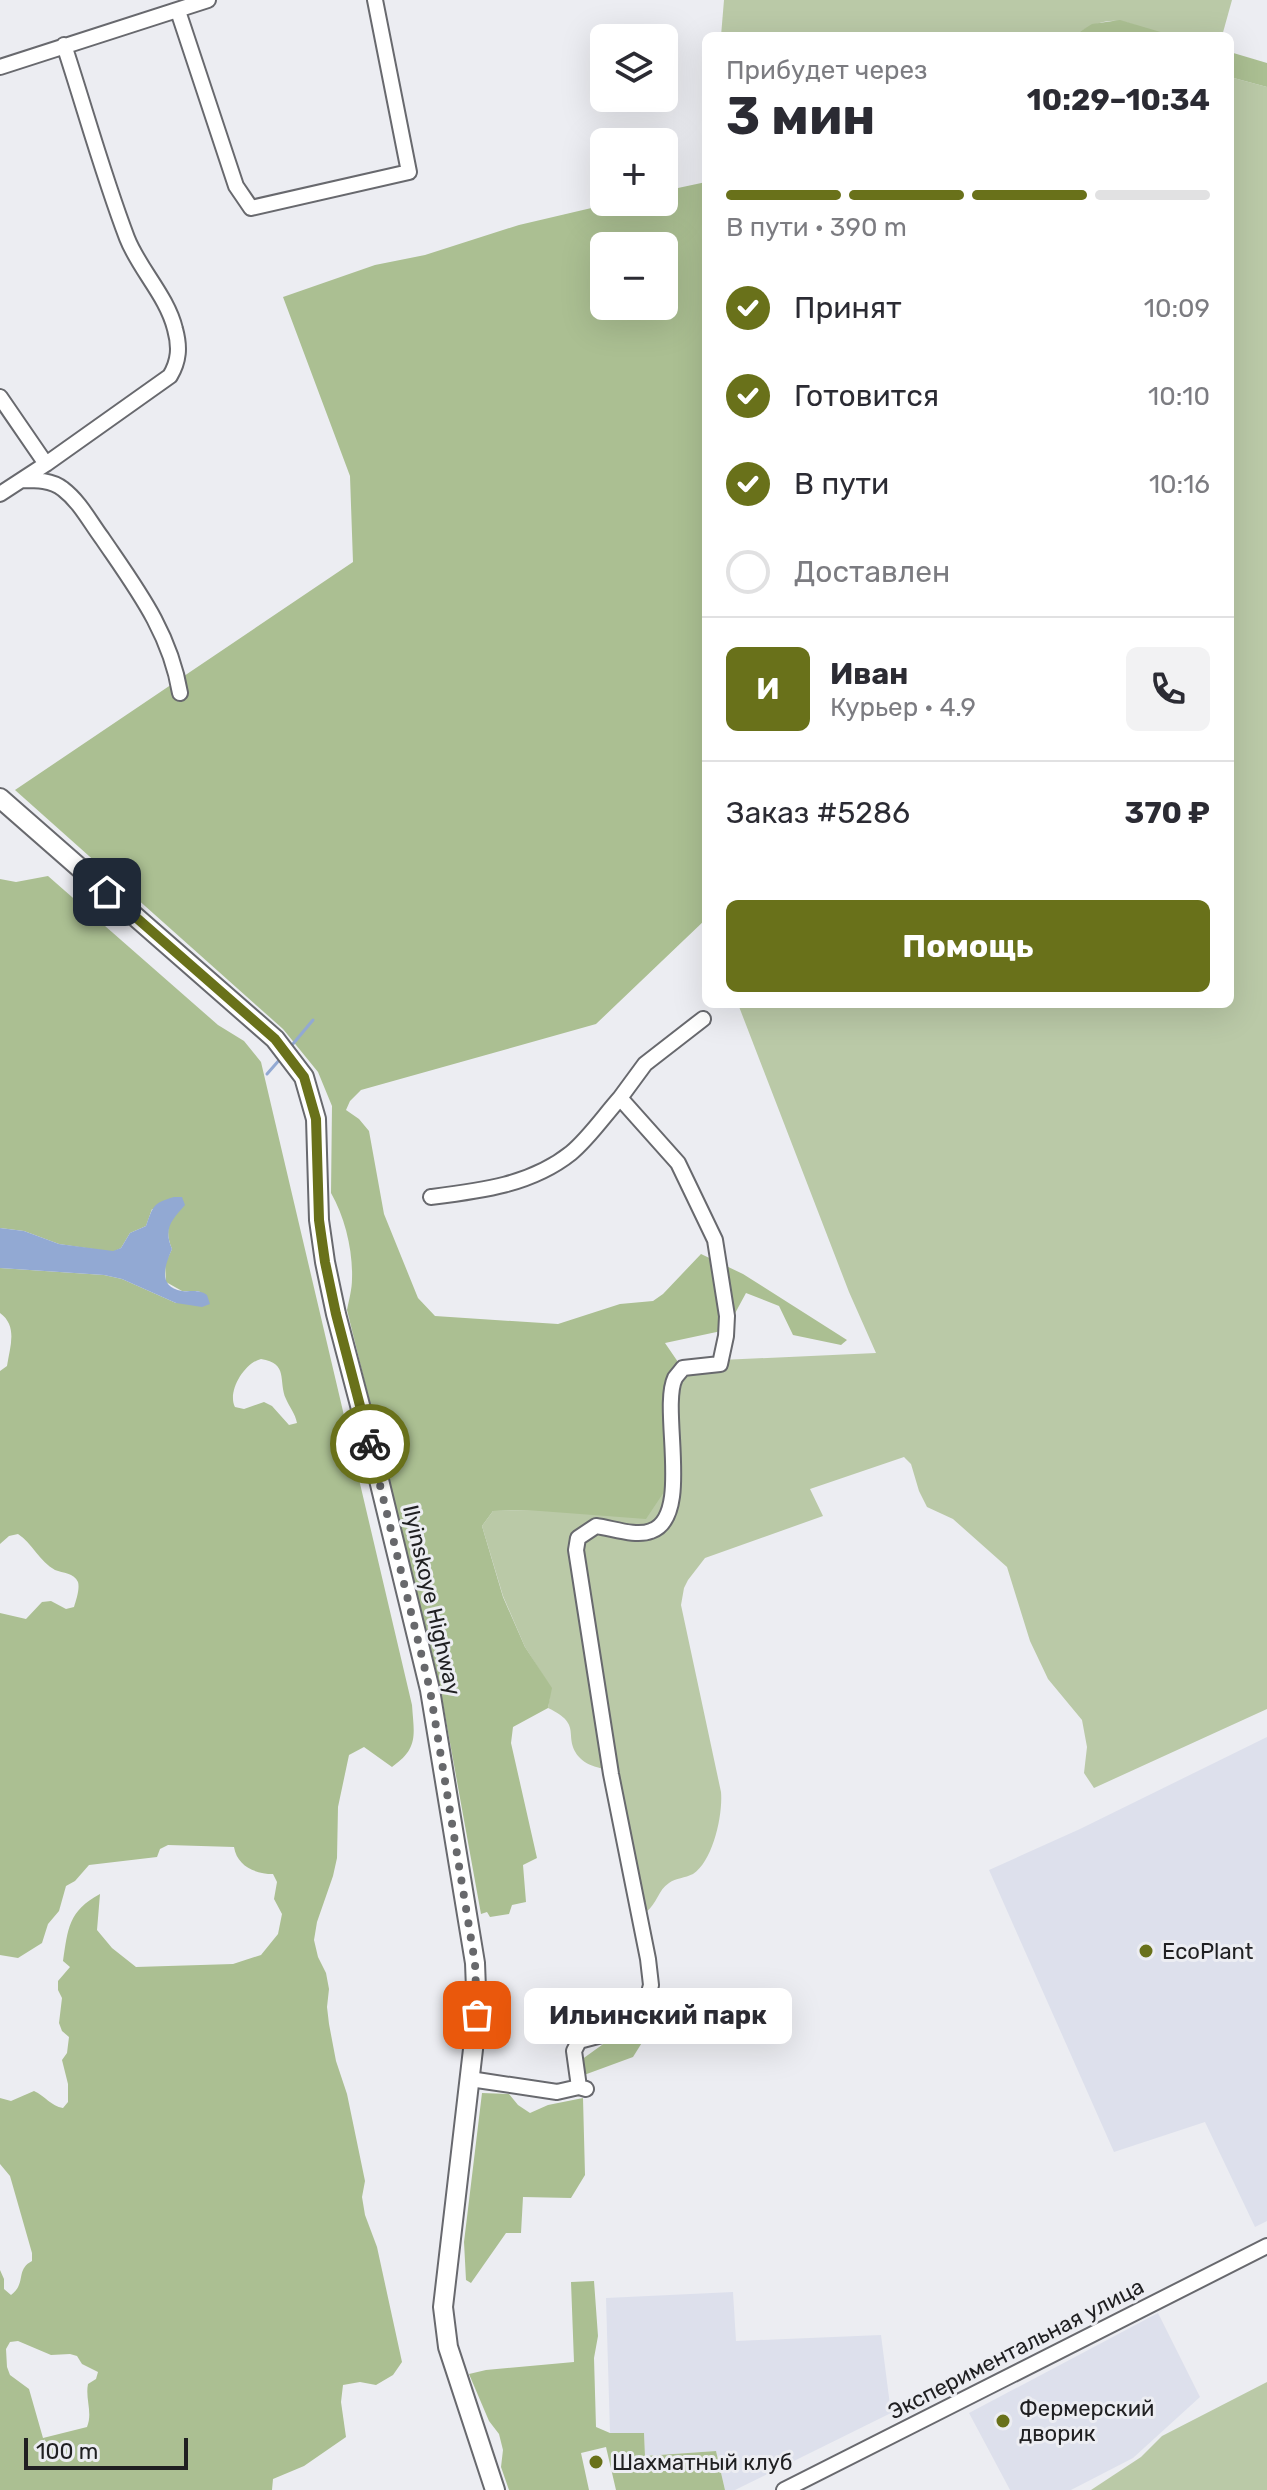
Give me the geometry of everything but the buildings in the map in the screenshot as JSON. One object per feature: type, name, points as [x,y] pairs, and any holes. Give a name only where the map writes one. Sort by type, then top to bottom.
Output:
[{"type":"main road","name":"Ilyinskoye Highway","points":[[0,798],[275,1039],[304,1077],[312,1098],[316,1119],[319,1220],[325,1262],[430,1690],[475,1963],[477,2015],[443,2307],[452,2359],[495,2490]]},
{"type":"street","points":[[0,67],[208,0]]},
{"type":"street","points":[[178,11],[236,186],[251,208],[409,172],[375,0]]},
{"type":"street","points":[[0,494],[170,376],[177,364],[175,327],[128,241],[64,45]]},
{"type":"street","points":[[0,397],[46,464]]},
{"type":"street","points":[[21,480],[40,480],[62,488],[78,503],[150,609],[176,668],[180,693]]},
{"type":"street","points":[[431,1197],[483,1191],[533,1176],[571,1153],[620,1098],[645,1064],[703,1019]]},
{"type":"street","points":[[470,2079],[557,2092],[583,2088],[574,2051],[579,2041],[602,2035],[622,2023],[647,2000],[651,1985],[611,1774],[576,1550],[578,1538],[596,1526],[641,1533],[659,1527],[669,1511],[674,1480],[672,1395],[675,1379],[683,1368],[720,1364],[727,1316],[715,1240],[678,1163],[620,1098]]},
{"type":"street","name":"Экспериментальная улица","points":[[784,2490],[1267,2246]]},
{"type":"shaded area","name":"EcoPlant","points":[[1267,1737],[1267,2221],[1255,2227],[1205,2122],[1114,2152],[989,1870]]},
{"type":"shaded area","points":[[733,2292],[736,2341],[881,2335],[891,2413],[735,2490],[725,2490],[716,2451],[645,2456],[644,2433],[610,2433],[606,2298]]},
{"type":"shaded area","points":[[1158,2313],[1200,2397],[1133,2458],[1071,2490],[1010,2490],[969,2413]]},
{"type":"green space","points":[[724,0],[1232,0],[1223,32],[1155,32],[1116,21],[1104,22],[1081,32],[721,32]]},
{"type":"green space","points":[[1120,20],[1160,32],[1079,32],[1092,24]]},
{"type":"green space","points":[[1234,53],[1267,63],[1267,87],[1234,78]]},
{"type":"green space","points":[[1234,78],[1267,87],[1267,1709],[1094,1788],[1084,1773],[1087,1747],[1082,1720],[1048,1679],[1030,1641],[1007,1567],[953,1519],[927,1507],[911,1464],[904,1457],[810,1489],[823,1516],[705,1558],[688,1580],[681,1605],[721,1792],[720,1813],[711,1848],[700,1868],[665,1886],[646,1912],[619,1777],[584,1762],[572,1744],[566,1720],[548,1708],[551,1688],[525,1647],[503,1596],[482,1526],[493,1511],[527,1510],[668,1377],[678,1362],[876,1353],[849,1292],[740,1008],[1234,1008]]},
{"type":"green space","points":[[702,183],[702,923],[596,1024],[361,1090],[346,1110],[369,1131],[384,1214],[418,1298],[435,1316],[558,1324],[620,1304],[653,1301],[701,1254],[743,1274],[847,1340],[841,1345],[793,1335],[779,1306],[746,1293],[726,1330],[665,1343],[678,1362],[668,1378],[664,1492],[646,1519],[527,1510],[493,1511],[482,1526],[503,1597],[525,1647],[552,1688],[548,1708],[513,1727],[511,1743],[537,1858],[523,1865],[526,1902],[512,1905],[509,1914],[490,1917],[487,1912],[481,1914],[439,1682],[347,1310],[352,1283],[351,1257],[344,1223],[331,1193],[332,1106],[318,1072],[283,1029],[15,790],[353,562],[350,476],[283,297],[375,265],[425,255],[519,225],[590,208],[590,216],[678,216],[678,188]]},
{"type":"green space","points":[[48,876],[218,1025],[244,1041],[261,1062],[412,1705],[413,1740],[401,1760],[392,1767],[364,1747],[349,1755],[338,1807],[337,1858],[314,1940],[326,1973],[329,2024],[365,2181],[362,2197],[365,2215],[377,2247],[402,2362],[393,2375],[376,2385],[360,2382],[343,2385],[341,2402],[346,2437],[304,2466],[273,2479],[272,2490],[0,2490],[0,2270],[4,2289],[11,2295],[19,2286],[24,2268],[32,2261],[32,2253],[10,2176],[0,2164],[0,2098],[11,2101],[34,2091],[59,2107],[63,2108],[68,2102],[68,2084],[62,2060],[67,2053],[69,2037],[59,2023],[62,1998],[58,1981],[70,1967],[63,1961],[71,1922],[81,1907],[100,1894],[97,1930],[112,1948],[136,1967],[233,1964],[261,1955],[278,1934],[282,1914],[274,1899],[277,1882],[273,1874],[248,1868],[239,1859],[234,1847],[168,1845],[160,1849],[157,1857],[89,1865],[66,1886],[59,1911],[48,1924],[42,1943],[18,1958],[0,1955],[0,1613],[26,1619],[42,1602],[51,1601],[66,1609],[74,1607],[78,1582],[74,1577],[50,1567],[18,1534],[9,1536],[0,1544],[0,1371],[7,1366],[11,1330],[0,1313],[0,1268],[104,1275],[122,1279],[176,1303],[200,1291],[182,1291],[166,1282],[165,1264],[172,1249],[168,1228],[179,1211],[152,1209],[146,1226],[130,1233],[121,1248],[113,1252],[59,1244],[24,1231],[0,1228],[0,879],[16,882]],"holes":[[[261,1359],[276,1364],[279,1369],[286,1399],[297,1423],[289,1425],[272,1406],[264,1402],[244,1409],[235,1407],[235,1386],[243,1372]],[[18,2341],[51,2355],[77,2356],[82,2364],[98,2372],[96,2379],[88,2384],[87,2427],[43,2438],[29,2389],[10,2375],[7,2367],[6,2349],[10,2342]]]},
{"type":"green space","points":[[627,2027],[628,2036],[643,2041],[633,2057],[584,2075],[581,2060]]},
{"type":"green space","points":[[482,2093],[509,2094],[530,2113],[548,2105],[583,2098],[585,2175],[571,2198],[523,2197],[521,2233],[506,2233],[471,2283],[466,2280],[464,2242]]},
{"type":"green space","points":[[594,2281],[598,2336],[594,2358],[596,2427],[610,2433],[644,2433],[645,2456],[716,2451],[725,2490],[616,2490],[606,2447],[581,2453],[589,2490],[509,2490],[501,2467],[503,2450],[499,2434],[489,2421],[469,2374],[574,2362],[571,2282]]},
{"type":"green space","points":[[1267,2382],[1267,2490],[1091,2490],[1141,2457],[1162,2436]]},
{"type":"water","points":[[182,1197],[185,1205],[169,1230],[172,1249],[165,1268],[166,1280],[174,1289],[204,1293],[210,1304],[202,1307],[176,1303],[122,1279],[104,1275],[0,1268],[0,1228],[24,1231],[59,1244],[113,1251],[121,1248],[130,1233],[146,1226],[158,1204]]},
{"type":"waterway","points":[[292,1045],[313,1020]]},
{"type":"waterway","points":[[267,1074],[281,1058]]},
{"type":"way so far","points":[[370,1444],[430,1690],[475,1963],[477,2015]]},
{"type":"place","name":"EcoPlant","points":[[1146,1951]]},
{"type":"place","name":"Ильинский парк","points":[[477,2015]]},
{"type":"place","name":"Фермерский дворик","points":[[1003,2421]]},
{"type":"place","name":"Шахматный клуб","points":[[596,2462]]},
{"type":"route","points":[[107,892],[275,1039],[304,1077],[316,1119],[319,1220],[325,1262],[370,1444]]}]
